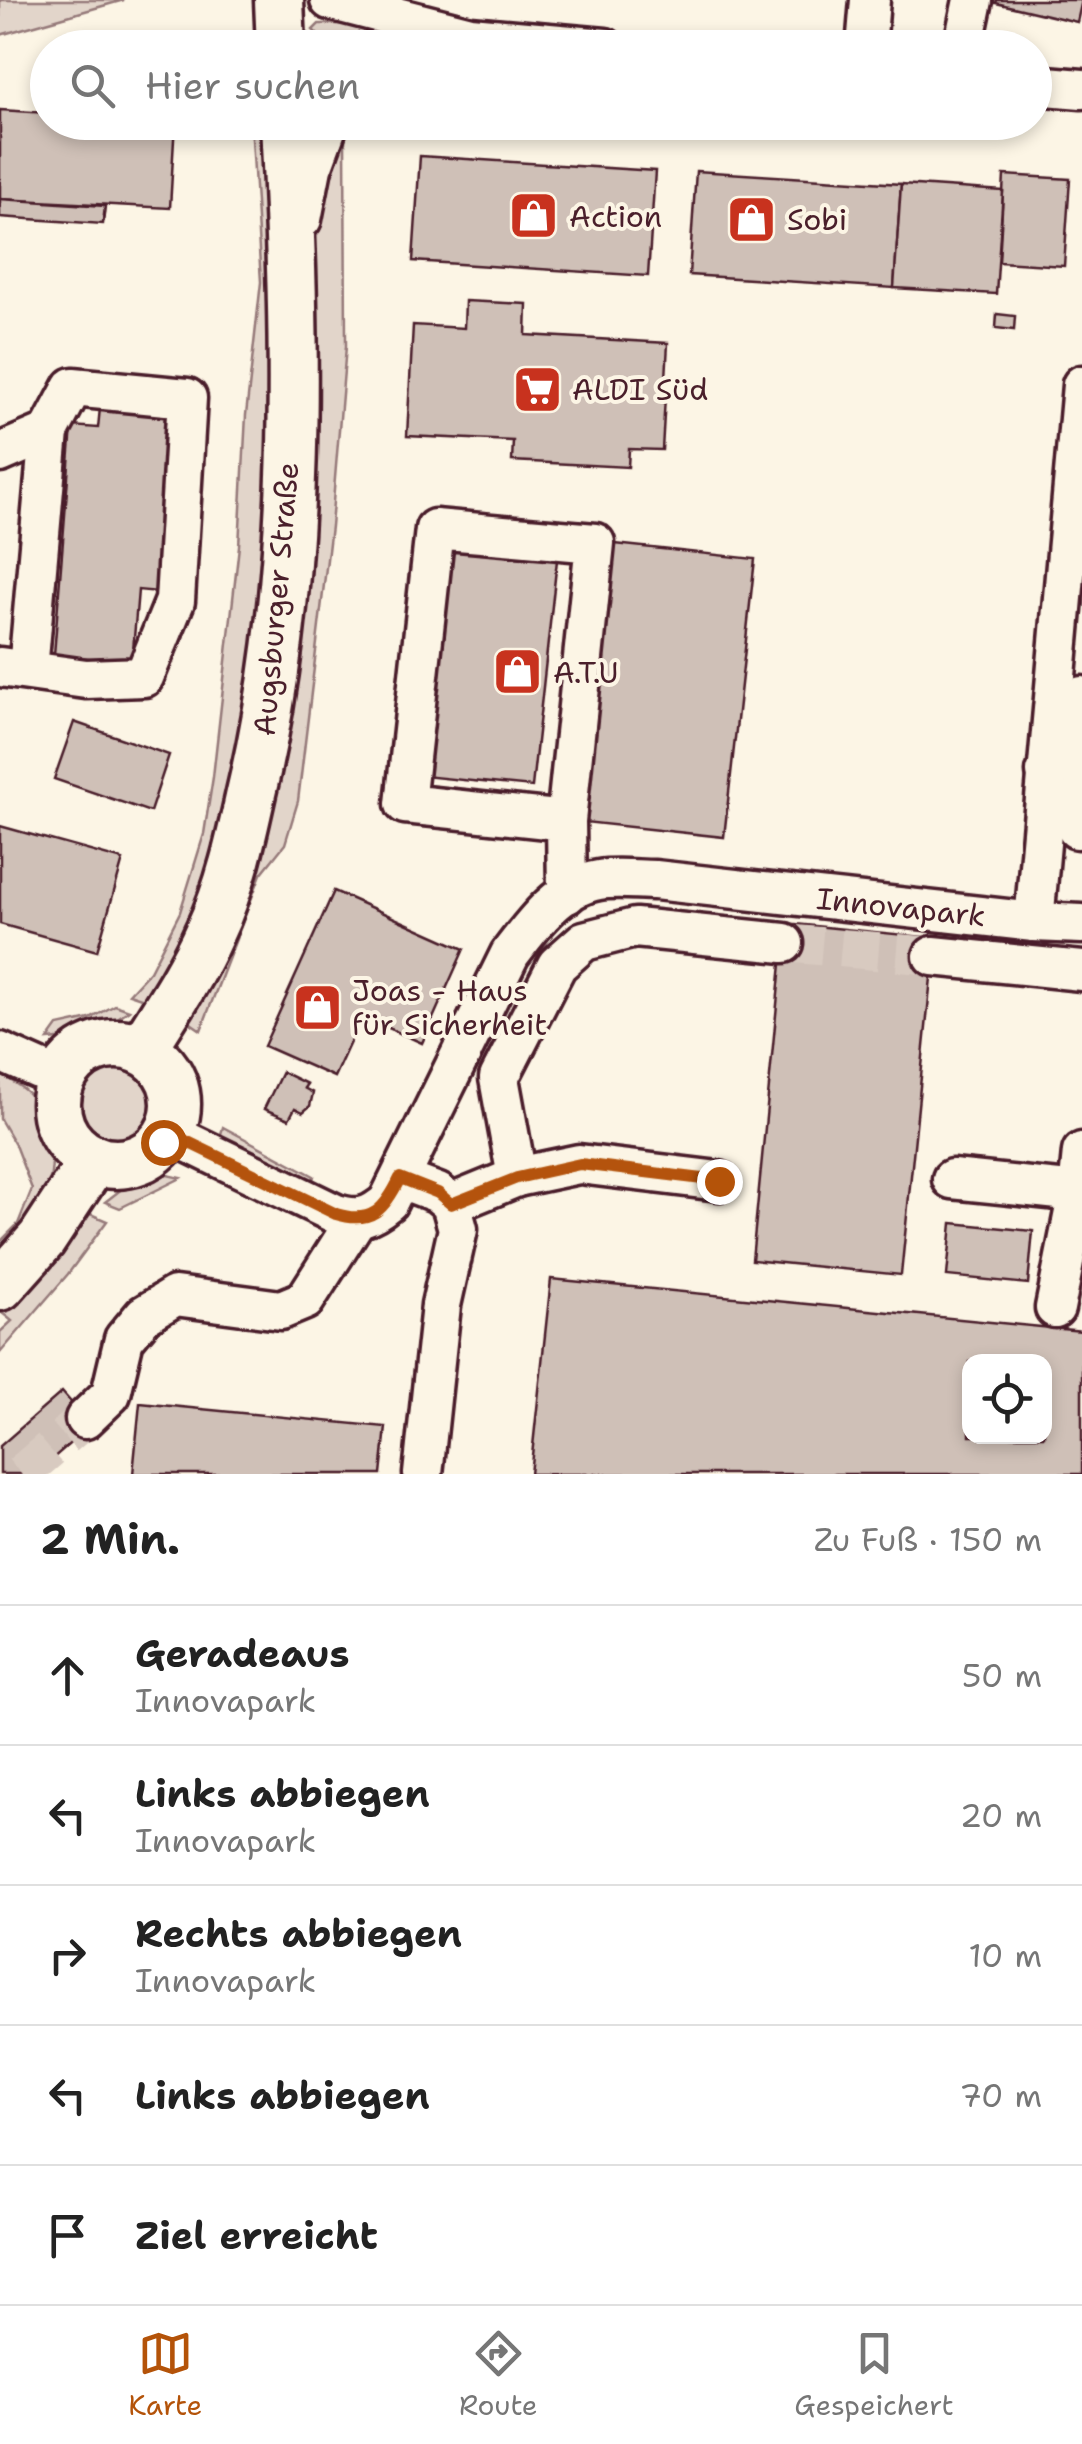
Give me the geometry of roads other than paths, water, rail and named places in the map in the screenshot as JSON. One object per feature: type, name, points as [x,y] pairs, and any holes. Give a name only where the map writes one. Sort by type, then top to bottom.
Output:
[{"type":"main road","points":[[279,0],[280,30]]},
{"type":"main road","name":"Augsburger Straße","points":[[142,1050],[211,930],[241,837],[270,716],[288,539],[292,270],[286,140]]},
{"type":"main road","points":[[111,1044],[142,1050],[162,1064],[174,1086],[177,1110],[169,1133],[155,1150],[136,1161],[115,1164],[94,1160],[73,1146],[60,1126],[56,1102],[62,1079],[82,1054],[96,1047],[111,1044]]},
{"type":"main road","points":[[0,1286],[42,1239],[94,1160]]},
{"type":"street","points":[[330,0],[447,30]]},
{"type":"street","points":[[868,30],[870,0]]},
{"type":"street","points":[[967,30],[973,0]]},
{"type":"street","points":[[1052,86],[1082,89]]},
{"type":"street","points":[[292,270],[312,168],[322,140]]},
{"type":"street","points":[[1034,922],[1060,773],[1082,385]]},
{"type":"street","points":[[73,387],[187,398],[175,602],[144,677],[86,679],[14,668],[50,432],[73,387]]},
{"type":"street","points":[[0,454],[50,432]]},
{"type":"street","points":[[566,821],[405,804],[436,529],[595,543],[566,821],[567,894]]},
{"type":"street","points":[[1077,830],[1060,773],[1082,696]]},
{"type":"street","name":"Innovapark","points":[[85,1419],[112,1394],[124,1339],[144,1315],[175,1296],[281,1310],[305,1300],[356,1220],[373,1214],[388,1202],[510,954],[537,919],[567,894],[597,880],[655,880],[1082,924]]},
{"type":"street","points":[[517,1178],[498,1078],[557,966],[584,940],[635,928],[784,943]]},
{"type":"street","points":[[933,956],[1082,971]]},
{"type":"street","points":[[0,1052],[62,1079]]},
{"type":"street","points":[[169,1133],[356,1220]]},
{"type":"street","points":[[1055,1308],[1082,1152]]},
{"type":"street","points":[[451,1204],[517,1178],[580,1164],[719,1181]]},
{"type":"street","points":[[400,1178],[438,1193],[451,1204],[458,1228],[441,1305],[423,1474]]},
{"type":"street","points":[[952,1179],[1078,1192]]},
{"type":"tunnel","points":[[784,943],[933,956]]},
{"type":"tunnel","points":[[21,1474],[85,1419]]},
{"type":"place","name":"Action","points":[[534,216]]},
{"type":"place","name":"Sobi","points":[[752,219]]},
{"type":"place","name":"ALDI Süd","points":[[537,389]]},
{"type":"place","name":"A.T.U","points":[[518,672]]},
{"type":"place","name":"Joas - Haus für Sicherheit","points":[[317,1007]]}]
